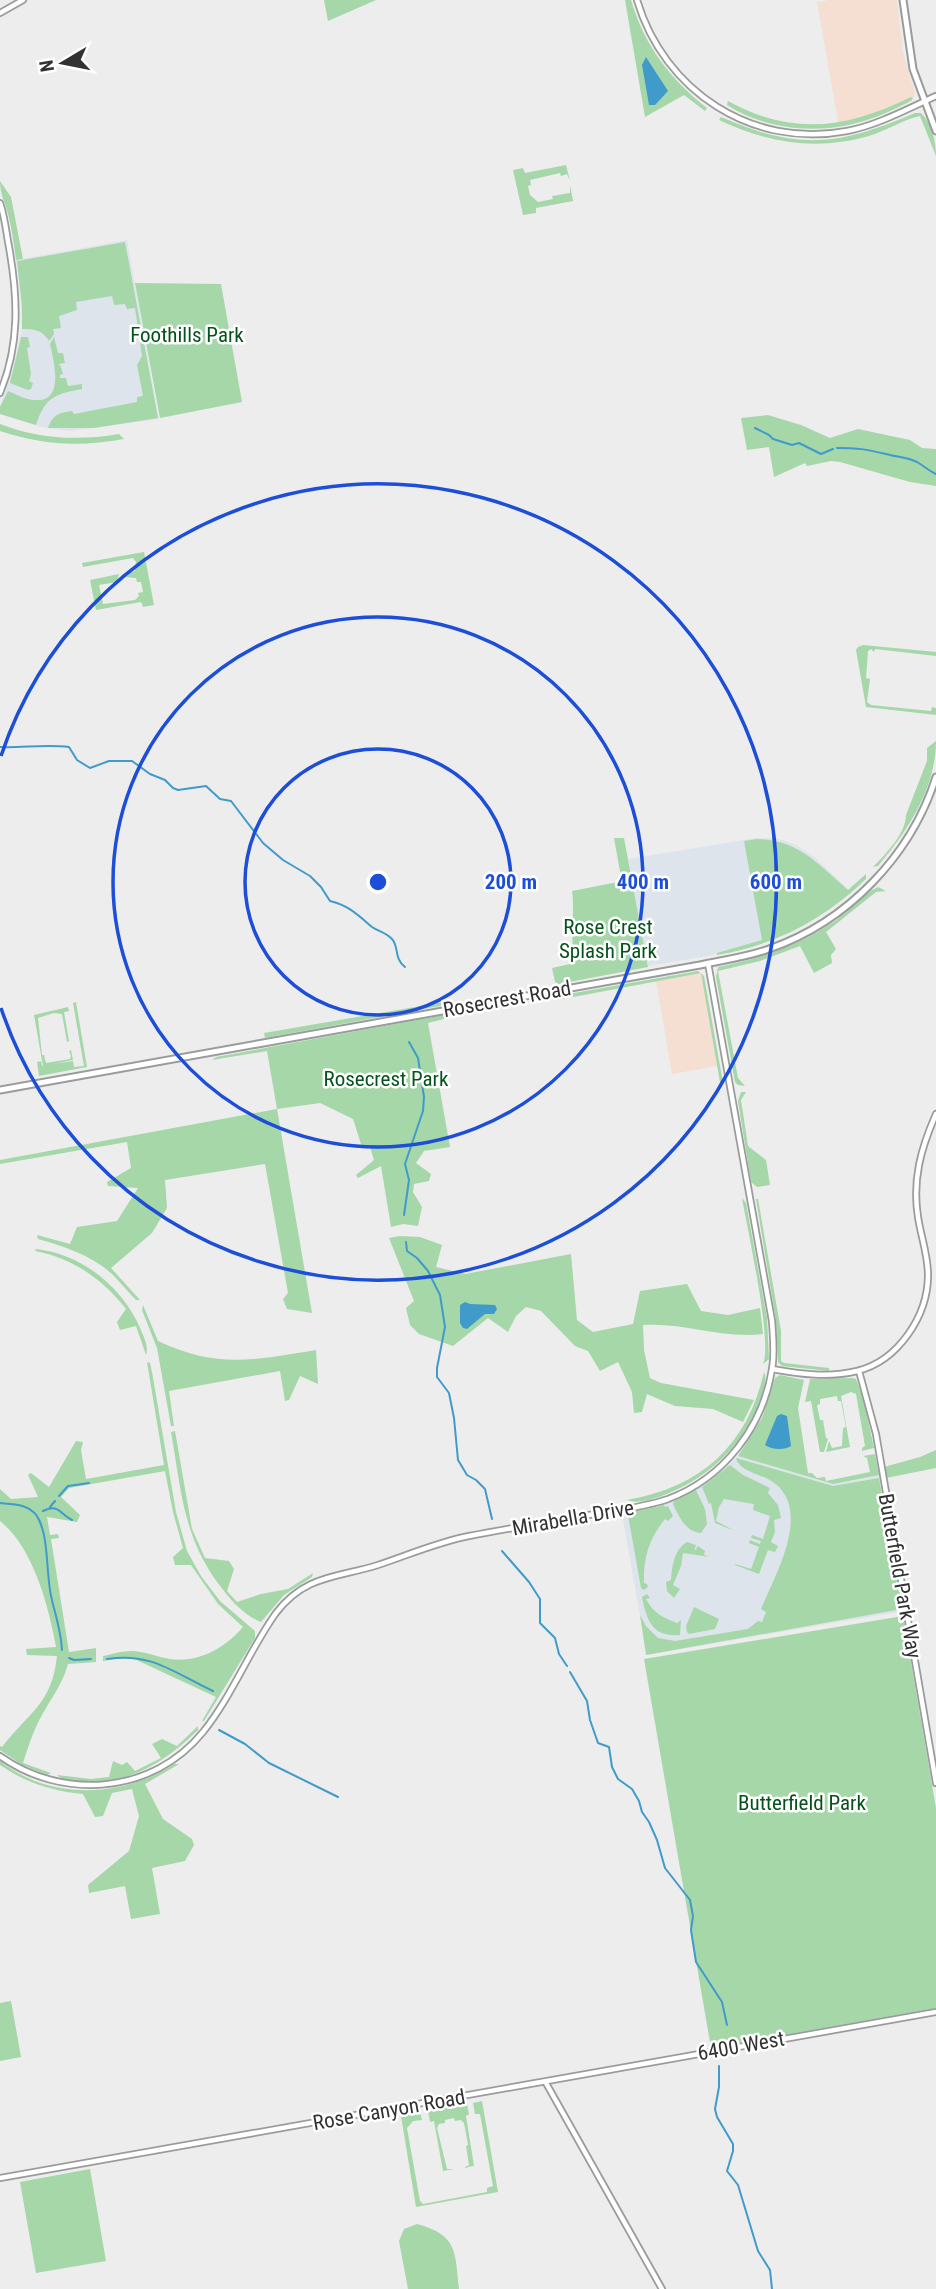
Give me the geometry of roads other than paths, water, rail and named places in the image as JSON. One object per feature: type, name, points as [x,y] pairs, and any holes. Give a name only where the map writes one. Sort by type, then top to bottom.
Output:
[{"type":"main road","points":[[903,0],[913,69],[936,131]]},
{"type":"main road","name":"Rosecrest Road","points":[[0,1090],[753,954],[787,942],[819,925],[846,907],[873,883],[898,853],[925,805],[936,777]]},
{"type":"street","points":[[0,13],[23,0]]},
{"type":"street","points":[[637,0],[655,44],[678,75],[716,107],[753,124],[793,134],[840,132],[876,123],[936,96]]},
{"type":"street","points":[[0,203],[14,275],[17,318],[12,356],[0,393]]},
{"type":"street","name":"Mirabella Drive","points":[[0,1756],[35,1776],[77,1786],[111,1785],[150,1773],[177,1757],[202,1733],[275,1613],[304,1586],[324,1577],[378,1565],[459,1538],[645,1505],[684,1492],[721,1466],[745,1439],[763,1404],[772,1369],[772,1321],[708,963]]},
{"type":"street","points":[[772,1369],[824,1375],[859,1371],[885,1356],[905,1339],[925,1302],[928,1265],[918,1217],[916,1181],[920,1155],[936,1115]]},
{"type":"street","name":"Butterfield Park Way","points":[[859,1371],[872,1410],[878,1442],[936,1783]]},
{"type":"street","name":"6400 West","points":[[546,2083],[936,2012]]},
{"type":"street","points":[[546,2083],[662,2289]]},
{"type":"street","name":"Rose Canyon Road","points":[[0,2178],[546,2083]]},
{"type":"water","points":[[646,57],[668,91],[655,105],[649,105],[642,65]]},
{"type":"water","points":[[465,1302],[495,1305],[497,1309],[494,1314],[485,1314],[467,1329],[460,1323],[460,1305]]},
{"type":"water","points":[[777,1416],[787,1416],[791,1446],[771,1448],[765,1445]]},
{"type":"waterway","points":[[755,428],[773,439],[792,445],[799,443],[821,454],[833,449]]},
{"type":"waterway","points":[[837,448],[867,450],[909,459],[936,474]]},
{"type":"waterway","points":[[0,747],[69,747],[77,760],[90,768],[109,761],[132,761],[178,790],[206,786],[220,799],[231,801],[263,843],[283,860],[310,876],[330,901],[348,908],[391,938],[399,960],[405,967]]},
{"type":"waterway","points":[[404,1215],[409,1180],[405,1164],[423,1111],[424,1097],[418,1058],[409,1042]]},
{"type":"waterway","points":[[406,1242],[407,1251],[428,1271],[440,1295],[445,1327],[437,1377],[449,1393],[458,1460],[467,1475],[485,1489],[492,1519]]},
{"type":"waterway","points":[[59,1496],[68,1486],[89,1483]]},
{"type":"waterway","points":[[50,1507],[55,1501]]},
{"type":"waterway","points":[[0,1503],[25,1507],[40,1521],[62,1650]]},
{"type":"waterway","points":[[43,1511],[56,1509],[72,1520]]},
{"type":"waterway","points":[[502,1551],[540,1599],[540,1623],[555,1638],[559,1654],[567,1666]]},
{"type":"waterway","points":[[69,1658],[91,1659]]},
{"type":"waterway","points":[[107,1659],[150,1661],[213,1691]]},
{"type":"waterway","points":[[570,1672],[587,1701],[598,1743],[609,1747],[612,1767],[618,1779],[632,1789],[639,1801],[657,1840],[665,1868],[690,1900],[696,1962],[722,2002],[727,2025]]},
{"type":"waterway","points":[[219,1730],[245,1744],[269,1763],[338,1797]]},
{"type":"waterway","points":[[719,2066],[715,2109],[733,2144],[727,2171],[738,2185],[758,2251],[770,2270],[772,2289]]},
{"type":"park label","name":"Foothills Park","points":[[187,335]]},
{"type":"park label","name":"Rose Crest Splash Park","points":[[608,939]]},
{"type":"park label","name":"Rosecrest Park","points":[[386,1079]]},
{"type":"park label","name":"Butterfield Park","points":[[802,1803]]}]
